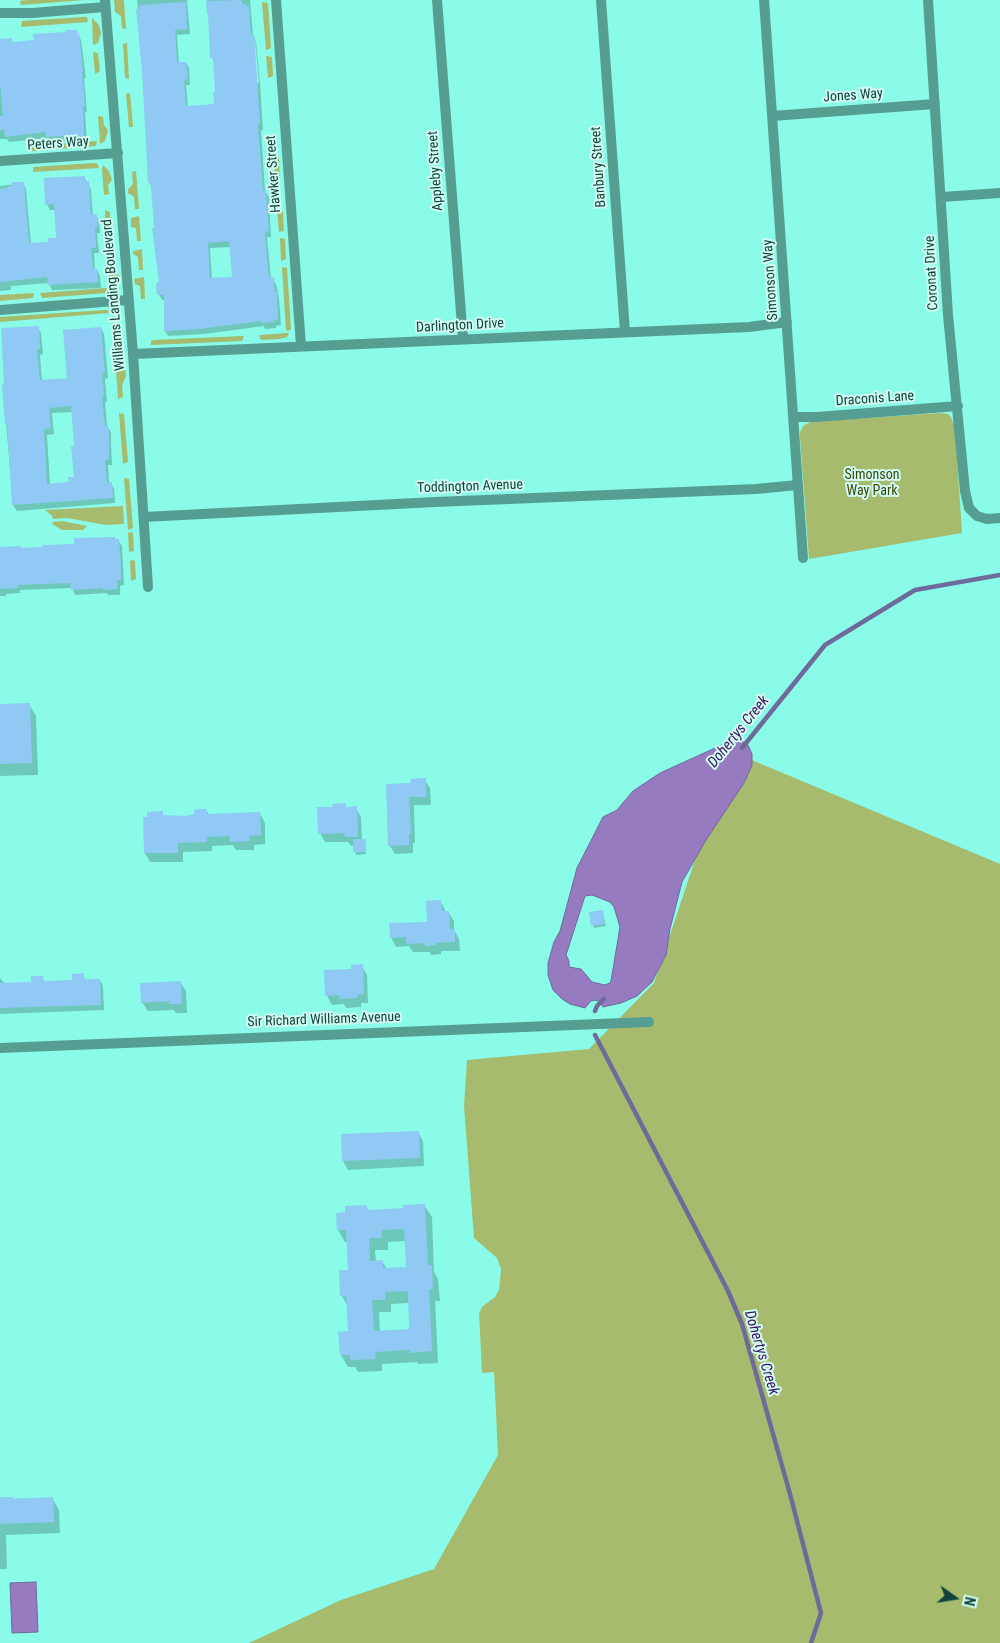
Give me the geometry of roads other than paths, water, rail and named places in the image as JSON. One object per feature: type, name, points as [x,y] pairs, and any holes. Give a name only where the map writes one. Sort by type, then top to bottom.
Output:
[{"type":"street","name":"Hawker Street","points":[[276,0],[301,346]]},
{"type":"street","name":"Appleby Street","points":[[437,0],[463,339]]},
{"type":"street","name":"Banbury Street","points":[[601,0],[625,332]]},
{"type":"street","name":"Simonson Way","points":[[764,0],[803,558]]},
{"type":"street","name":"Coronat Drive","points":[[928,0],[948,315],[967,502],[972,512],[977,516],[987,519],[1000,518]]},
{"type":"street","points":[[0,13],[32,13],[105,3]]},
{"type":"street","name":"Williams Landing Boulevard","points":[[105,3],[133,354],[148,587]]},
{"type":"street","name":"Jones Way","points":[[772,116],[935,104]]},
{"type":"street","name":"Peters Way","points":[[0,161],[118,153]]},
{"type":"street","points":[[942,197],[1000,193]]},
{"type":"street","points":[[0,310],[128,300]]},
{"type":"street","name":"Darlington Drive","points":[[133,354],[749,327],[788,322]]},
{"type":"street","name":"Draconis Lane","points":[[794,417],[817,417],[958,406]]},
{"type":"street","name":"Toddington Avenue","points":[[144,517],[435,502],[756,489],[798,485]]},
{"type":"street","name":"Sir Richard Williams Avenue","points":[[0,1048],[649,1022]]},
{"type":"waterway","name":"Dohertys Creek","points":[[742,748],[825,645],[915,590],[1000,575]]},
{"type":"waterway","name":"Dohertys Creek","points":[[595,1011],[604,999]]},
{"type":"waterway","name":"Dohertys Creek","points":[[595,1035],[728,1291],[742,1324],[821,1613],[811,1643]]},
{"type":"park label","name":"Simonson Way Park","points":[[872,484]]}]
